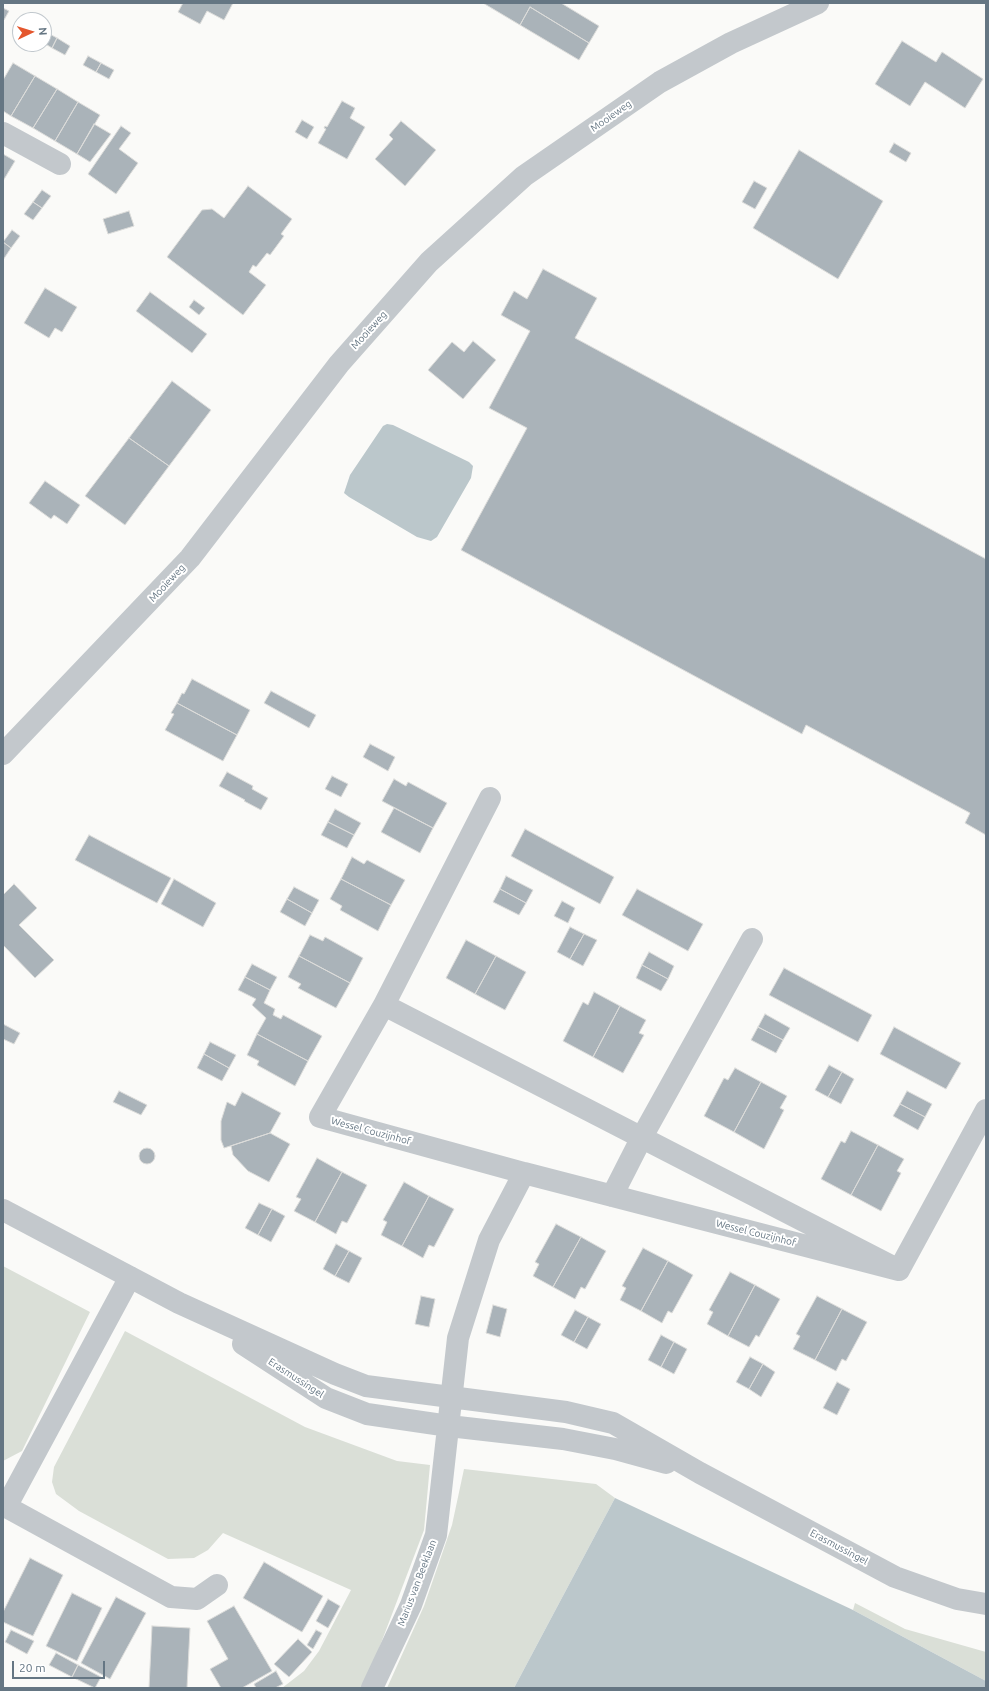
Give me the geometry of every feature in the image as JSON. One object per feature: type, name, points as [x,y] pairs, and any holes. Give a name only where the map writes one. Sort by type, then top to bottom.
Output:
[{"type":"street","name":"Mooieweg","points":[[3,754],[190,558],[339,364],[429,262],[524,176],[660,82],[731,43],[818,3]]},
{"type":"street","points":[[3,133],[60,164]]},
{"type":"street","name":"Wessel Couzijnhof","points":[[490,798],[384,1005],[320,1117],[524,1173],[899,1270]]},
{"type":"street","points":[[612,1196],[642,1137],[752,940]]},
{"type":"street","points":[[384,1005],[899,1270],[986,1110]]},
{"type":"street","points":[[449,1426],[460,1331],[490,1240],[524,1173]]},
{"type":"street","name":"Erasmussingel","points":[[3,1210],[179,1303],[326,1398],[367,1414],[449,1426],[563,1439],[615,1449],[700,1473]]},
{"type":"street","points":[[130,1276],[5,1506],[171,1597],[197,1599],[217,1585]]},
{"type":"street","name":"Erasmussingel","points":[[179,1303],[335,1374],[366,1386],[566,1412],[613,1424],[700,1473],[896,1577],[958,1599],[986,1604]]},
{"type":"street","name":"Marius van Beeklaan","points":[[372,1688],[411,1605],[436,1535],[449,1426]]},
{"type":"shaded area","points":[[387,424],[393,425],[469,462],[473,466],[471,478],[437,537],[431,541],[417,537],[344,493],[350,475],[383,426]]},
{"type":"shaded area","points":[[3,1266],[90,1312],[22,1451],[3,1461]]},
{"type":"shaded area","points":[[125,1331],[305,1427],[397,1461],[430,1465],[424,1530],[378,1651],[361,1688],[282,1688],[304,1671],[319,1651],[351,1590],[223,1533],[208,1550],[194,1558],[168,1559],[79,1511],[56,1494],[52,1482],[54,1467]]},
{"type":"shaded area","points":[[464,1469],[596,1484],[615,1498],[514,1688],[387,1688],[424,1606],[452,1525]]},
{"type":"shaded area","points":[[615,1498],[853,1610],[986,1681],[986,1688],[514,1688]]},
{"type":"shaded area","points":[[855,1603],[905,1629],[986,1652],[986,1681],[853,1610]]},
{"type":"building","points":[[183,3],[233,3],[224,20],[207,11],[200,24],[178,12]]},
{"type":"building","points":[[483,3],[561,3],[599,26],[589,43],[530,7],[520,25]]},
{"type":"building","points":[[530,7],[589,43],[579,60],[520,25]]},
{"type":"building","points":[[3,8],[9,11],[4,20],[3,20]]},
{"type":"building","points":[[52,35],[57,38],[52,48]]},
{"type":"building","points":[[57,38],[70,46],[65,55],[52,48]]},
{"type":"building","points":[[902,41],[936,62],[942,52],[983,79],[965,108],[925,82],[910,106],[875,84]]},
{"type":"building","points":[[88,56],[101,63],[96,72],[83,65]]},
{"type":"building","points":[[13,63],[35,76],[11,116],[3,111],[3,80]]},
{"type":"building","points":[[101,63],[114,70],[109,79],[96,72]]},
{"type":"building","points":[[35,76],[57,89],[33,128],[11,116]]},
{"type":"building","points":[[57,89],[78,102],[55,141],[33,128]]},
{"type":"building","points":[[342,101],[355,108],[350,118],[365,127],[347,159],[318,143],[326,129],[324,128],[325,126],[327,127]]},
{"type":"building","points":[[78,102],[100,115],[77,154],[55,141]]},
{"type":"building","points":[[302,120],[314,127],[307,139],[295,132]]},
{"type":"building","points":[[401,121],[436,150],[405,186],[375,159],[393,139],[389,135]]},
{"type":"building","points":[[94,124],[111,134],[90,162],[77,154]]},
{"type":"building","points":[[121,126],[131,133],[119,149],[138,163],[116,194],[88,174]]},
{"type":"building","points":[[894,143],[911,153],[906,162],[889,152]]},
{"type":"building","points":[[799,150],[883,201],[838,279],[753,228]]},
{"type":"building","points":[[3,154],[15,161],[3,181]]},
{"type":"building","points":[[754,181],[767,188],[755,209],[742,202]]},
{"type":"building","points":[[248,186],[292,219],[281,234],[284,236],[270,255],[267,253],[256,267],[253,265],[249,272],[266,285],[243,315],[167,257],[202,210],[212,209],[224,218]]},
{"type":"building","points":[[42,190],[51,196],[42,208],[33,202]]},
{"type":"building","points":[[33,202],[42,208],[33,220],[24,214]]},
{"type":"building","points":[[129,211],[134,226],[108,234],[103,219]]},
{"type":"building","points":[[12,230],[20,236],[11,248],[3,242]]},
{"type":"building","points":[[3,242],[11,248],[3,260]]},
{"type":"building","points":[[543,269],[597,298],[575,338],[986,559],[986,835],[965,823],[970,813],[806,725],[802,734],[461,550],[527,428],[489,408],[530,331],[501,315],[514,291],[527,299]]},
{"type":"building","points":[[45,288],[77,307],[62,332],[55,328],[49,338],[24,323]]},
{"type":"building","points":[[150,292],[207,334],[192,353],[136,311]]},
{"type":"building","points":[[194,300],[205,308],[199,315],[189,307]]},
{"type":"building","points":[[473,341],[496,360],[463,399],[428,370],[452,342],[464,352]]},
{"type":"building","points":[[172,381],[211,410],[169,466],[129,438]]},
{"type":"building","points":[[129,438],[169,466],[125,525],[85,496]]},
{"type":"building","points":[[45,481],[80,505],[67,524],[54,515],[51,519],[29,503]]},
{"type":"building","points":[[192,679],[250,710],[237,735],[177,703]]},
{"type":"building","points":[[271,691],[316,715],[309,728],[264,703]]},
{"type":"building","points":[[177,703],[237,735],[223,761],[165,730],[174,714],[171,713]]},
{"type":"building","points":[[370,744],[395,757],[388,771],[363,757]]},
{"type":"building","points":[[227,772],[253,786],[252,789],[268,798],[261,810],[219,786]]},
{"type":"building","points":[[332,776],[348,784],[341,797],[325,789]]},
{"type":"building","points":[[394,779],[406,786],[408,782],[447,803],[433,828],[382,801]]},
{"type":"building","points":[[394,808],[433,828],[420,853],[381,832]]},
{"type":"building","points":[[335,809],[361,823],[354,835],[328,822]]},
{"type":"building","points":[[328,822],[354,835],[347,848],[321,835]]},
{"type":"building","points":[[525,829],[614,877],[600,904],[511,856]]},
{"type":"building","points":[[89,835],[171,878],[157,903],[75,860]]},
{"type":"building","points":[[352,857],[364,864],[367,860],[405,880],[391,905],[341,879]]},
{"type":"building","points":[[506,876],[533,890],[526,903],[500,889]]},
{"type":"building","points":[[174,879],[216,903],[203,927],[161,904]]},
{"type":"building","points":[[341,879],[391,905],[378,931],[340,910],[342,906],[330,899]]},
{"type":"building","points":[[14,884],[37,908],[19,925],[54,960],[35,978],[3,945],[3,895]]},
{"type":"building","points":[[294,887],[319,900],[312,913],[287,899]]},
{"type":"building","points":[[500,889],[526,903],[519,915],[493,902]]},
{"type":"building","points":[[637,889],[703,924],[688,951],[622,915]]},
{"type":"building","points":[[287,899],[312,913],[305,926],[280,912]]},
{"type":"building","points":[[562,901],[575,908],[568,923],[554,916]]},
{"type":"building","points":[[570,927],[584,934],[570,959],[557,952]]},
{"type":"building","points":[[584,934],[597,940],[583,966],[570,959]]},
{"type":"building","points":[[310,935],[323,941],[325,937],[363,958],[350,983],[299,956]]},
{"type":"building","points":[[466,940],[496,956],[475,994],[446,978]]},
{"type":"building","points":[[649,952],[674,966],[668,979],[642,965]]},
{"type":"building","points":[[299,956],[350,983],[336,1008],[298,988],[301,984],[288,977]]},
{"type":"building","points":[[496,956],[526,972],[505,1010],[475,994]]},
{"type":"building","points":[[252,964],[277,977],[270,990],[245,977]]},
{"type":"building","points":[[642,965],[668,979],[661,991],[636,978]]},
{"type":"building","points":[[784,968],[872,1015],[858,1042],[769,995]]},
{"type":"building","points":[[245,977],[270,990],[264,1003],[275,1009],[273,1015],[281,1019],[283,1015],[322,1036],[308,1061],[257,1034],[266,1018],[252,1005],[256,999],[238,990]]},
{"type":"building","points":[[594,992],[620,1006],[593,1057],[563,1041],[583,1002],[588,1005]]},
{"type":"building","points":[[620,1006],[646,1020],[639,1033],[644,1035],[623,1073],[593,1057]]},
{"type":"building","points":[[765,1014],[790,1028],[783,1040],[758,1027]]},
{"type":"building","points":[[3,1024],[20,1033],[14,1044],[3,1039]]},
{"type":"building","points":[[758,1027],[783,1040],[776,1053],[751,1040]]},
{"type":"building","points":[[894,1027],[961,1063],[946,1089],[880,1054]]},
{"type":"building","points":[[257,1034],[308,1061],[295,1086],[257,1065],[259,1061],[247,1055]]},
{"type":"building","points":[[210,1042],[236,1055],[229,1068],[204,1054]]},
{"type":"building","points":[[204,1054],[229,1068],[222,1081],[197,1068]]},
{"type":"building","points":[[829,1065],[842,1072],[828,1097],[815,1090]]},
{"type":"building","points":[[735,1068],[761,1082],[734,1132],[704,1116],[724,1078],[728,1080]]},
{"type":"building","points":[[842,1072],[854,1079],[841,1104],[828,1097]]},
{"type":"building","points":[[761,1082],[787,1096],[780,1108],[784,1110],[764,1149],[734,1132]]},
{"type":"building","points":[[119,1091],[147,1105],[141,1115],[113,1102]]},
{"type":"building","points":[[907,1091],[932,1104],[925,1117],[900,1104]]},
{"type":"building","points":[[242,1092],[281,1113],[270,1133],[224,1148],[221,1140],[221,1121],[227,1102],[235,1106]]},
{"type":"building","points":[[900,1104],[925,1117],[918,1130],[893,1116]]},
{"type":"building","points":[[851,1131],[878,1145],[851,1195],[821,1179],[841,1141],[845,1143]]},
{"type":"building","points":[[270,1133],[290,1144],[269,1182],[248,1171],[233,1155],[231,1146]]},
{"type":"building","points":[[878,1145],[904,1159],[897,1171],[901,1173],[881,1211],[851,1195]]},
{"type":"building","points":[[144,1148],[150,1148],[155,1153],[153,1162],[150,1164],[144,1164],[139,1159],[139,1153]]},
{"type":"building","points":[[317,1158],[342,1172],[315,1222],[294,1211],[301,1199],[296,1197]]},
{"type":"building","points":[[342,1172],[367,1185],[347,1223],[342,1221],[336,1234],[315,1222]]},
{"type":"building","points":[[404,1182],[429,1196],[402,1246],[381,1235],[387,1222],[383,1220]]},
{"type":"building","points":[[429,1196],[454,1209],[434,1247],[429,1245],[423,1258],[402,1246]]},
{"type":"building","points":[[259,1203],[272,1209],[258,1235],[245,1228]]},
{"type":"building","points":[[272,1209],[285,1216],[271,1242],[258,1235]]},
{"type":"building","points":[[556,1224],[581,1237],[553,1287],[533,1276],[539,1264],[535,1262]]},
{"type":"building","points":[[581,1237],[606,1251],[585,1289],[581,1287],[575,1299],[553,1287]]},
{"type":"building","points":[[336,1244],[349,1251],[335,1276],[323,1269]]},
{"type":"building","points":[[643,1248],[668,1261],[641,1311],[620,1300],[626,1288],[622,1286]]},
{"type":"building","points":[[349,1251],[362,1258],[349,1283],[335,1276]]},
{"type":"building","points":[[668,1261],[693,1275],[672,1313],[668,1311],[662,1323],[641,1311]]},
{"type":"building","points":[[730,1272],[755,1285],[728,1336],[707,1324],[713,1312],[709,1310]]},
{"type":"building","points":[[755,1285],[780,1299],[759,1337],[756,1335],[749,1347],[728,1336]]},
{"type":"building","points":[[421,1296],[435,1299],[429,1327],[415,1324]]},
{"type":"building","points":[[817,1296],[842,1309],[815,1360],[793,1349],[800,1336],[796,1334]]},
{"type":"building","points":[[493,1305],[507,1309],[500,1337],[486,1333]]},
{"type":"building","points":[[842,1309],[867,1322],[846,1361],[842,1359],[836,1371],[815,1360]]},
{"type":"building","points":[[575,1310],[588,1317],[574,1342],[561,1335]]},
{"type":"building","points":[[588,1317],[601,1324],[587,1349],[574,1342]]},
{"type":"building","points":[[661,1335],[674,1342],[661,1367],[648,1360]]},
{"type":"building","points":[[674,1342],[687,1349],[674,1374],[661,1367]]},
{"type":"building","points":[[750,1357],[763,1364],[749,1389],[736,1382]]},
{"type":"building","points":[[763,1364],[775,1372],[761,1397],[749,1389]]},
{"type":"building","points":[[837,1382],[850,1389],[837,1415],[823,1408]]},
{"type":"building","points":[[30,1558],[63,1575],[33,1636],[3,1622],[3,1612]]},
{"type":"building","points":[[264,1562],[323,1596],[302,1632],[243,1598]]},
{"type":"building","points":[[72,1593],[102,1608],[77,1661],[46,1646]]},
{"type":"building","points":[[116,1597],[146,1613],[110,1679],[81,1663]]},
{"type":"building","points":[[328,1599],[340,1606],[328,1628],[316,1621]]},
{"type":"building","points":[[234,1606],[272,1671],[242,1688],[221,1688],[210,1669],[228,1659],[207,1621]]},
{"type":"building","points":[[152,1626],[190,1628],[187,1688],[149,1688]]},
{"type":"building","points":[[11,1630],[34,1641],[27,1654],[5,1642]]},
{"type":"building","points":[[316,1630],[322,1633],[313,1649],[307,1645]]},
{"type":"building","points":[[298,1639],[312,1652],[289,1677],[274,1664]]},
{"type":"building","points":[[56,1653],[78,1665],[72,1677],[49,1665]]},
{"type":"building","points":[[78,1665],[101,1677],[95,1688],[72,1677]]},
{"type":"building","points":[[276,1671],[283,1684],[275,1688],[256,1688],[254,1684]]}]
